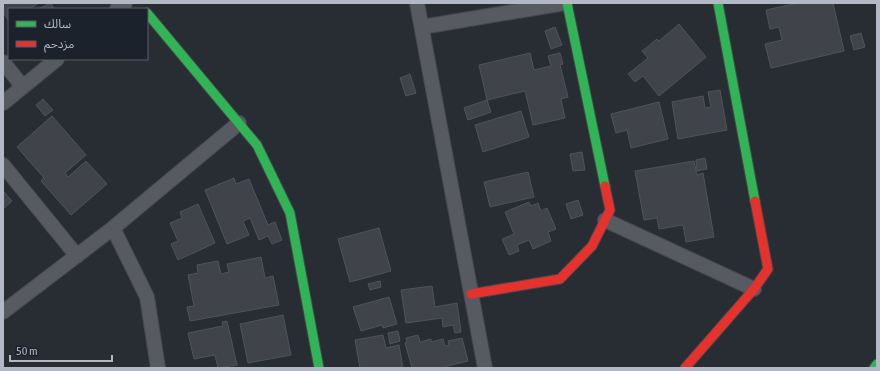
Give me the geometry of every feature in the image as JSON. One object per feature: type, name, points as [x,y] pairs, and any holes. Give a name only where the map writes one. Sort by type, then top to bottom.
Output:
[{"type":"street","points":[[417,3],[485,368]]},
{"type":"street","points":[[422,27],[566,3],[610,210],[592,246],[560,279],[471,294]]},
{"type":"street","points":[[686,368],[754,289],[768,268],[718,3]]},
{"type":"street","points":[[148,14],[257,145],[290,212],[319,368]]},
{"type":"street","points":[[3,103],[56,60]]},
{"type":"street","points":[[3,62],[23,87]]},
{"type":"street","points":[[3,312],[113,228],[239,124]]},
{"type":"street","points":[[3,165],[77,256]]},
{"type":"street","points":[[605,220],[754,289]]},
{"type":"street","points":[[113,228],[147,297],[158,368]]},
{"type":"street","points":[[874,368],[877,364]]},
{"type":"building","points":[[3,3],[39,3],[31,8],[8,8],[8,20],[3,12]]},
{"type":"building","points":[[51,3],[54,8],[40,8]]},
{"type":"building","points":[[798,3],[833,3],[844,51],[771,68],[765,44],[782,40],[779,27],[770,29],[766,10]]},
{"type":"building","points":[[679,24],[706,57],[659,96],[643,76],[635,82],[628,74],[648,58],[642,51],[657,39],[659,41]]},
{"type":"building","points":[[555,27],[562,45],[551,49],[545,31]]},
{"type":"building","points":[[861,33],[865,47],[854,50],[850,36]]},
{"type":"building","points":[[530,53],[534,70],[551,66],[548,56],[560,53],[563,64],[560,65],[568,97],[561,99],[565,118],[533,125],[525,91],[487,100],[479,65]]},
{"type":"building","points":[[410,74],[416,93],[406,96],[400,78]]},
{"type":"building","points":[[720,90],[727,130],[678,139],[672,102],[703,96],[705,108],[711,107],[708,92]]},
{"type":"building","points":[[43,99],[53,110],[45,116],[36,105]]},
{"type":"building","points":[[487,100],[491,112],[468,120],[464,108]]},
{"type":"building","points":[[659,102],[668,139],[631,148],[627,130],[616,133],[611,114]]},
{"type":"building","points":[[521,111],[529,137],[483,152],[475,125]]},
{"type":"building","points":[[52,116],[86,155],[65,173],[68,177],[86,161],[107,184],[71,215],[41,181],[44,178],[17,147]]},
{"type":"building","points":[[582,152],[585,170],[573,171],[570,154]]},
{"type":"building","points":[[705,158],[707,169],[697,171],[696,160]]},
{"type":"building","points":[[694,161],[697,175],[703,173],[714,237],[686,242],[683,225],[659,229],[657,218],[644,220],[635,171]]},
{"type":"building","points":[[528,172],[534,197],[490,207],[484,182]]},
{"type":"building","points":[[234,178],[236,184],[249,179],[268,225],[275,222],[282,240],[272,244],[268,236],[259,240],[250,218],[243,221],[249,235],[227,244],[205,190]]},
{"type":"building","points":[[3,191],[12,201],[3,209]]},
{"type":"building","points":[[578,200],[583,215],[571,219],[566,204]]},
{"type":"building","points":[[529,202],[531,206],[538,203],[541,211],[547,208],[556,229],[548,232],[551,241],[533,249],[529,240],[517,245],[519,251],[509,255],[502,239],[514,234],[505,212]]},
{"type":"building","points":[[198,204],[215,243],[178,260],[171,244],[178,241],[170,223],[182,218],[180,212]]},
{"type":"building","points":[[379,228],[391,271],[350,282],[338,239]]},
{"type":"building","points":[[261,257],[265,278],[273,276],[279,305],[190,321],[187,307],[194,306],[188,275],[198,273],[197,265],[218,261],[221,274],[229,272],[227,264]]},
{"type":"building","points":[[380,281],[381,287],[370,290],[368,284]]},
{"type":"building","points":[[432,286],[435,307],[457,303],[461,332],[455,333],[453,325],[443,327],[442,318],[406,323],[401,290]]},
{"type":"building","points":[[389,297],[397,324],[383,328],[382,325],[361,331],[353,307]]},
{"type":"building","points":[[283,315],[291,355],[248,363],[240,324]]},
{"type":"building","points":[[227,321],[237,365],[218,368],[215,355],[194,359],[188,333],[223,326],[222,322]]},
{"type":"building","points":[[398,331],[400,341],[390,344],[388,333]]},
{"type":"building","points":[[383,335],[386,348],[399,345],[403,368],[360,368],[355,340]]},
{"type":"building","points":[[418,335],[420,342],[431,339],[431,342],[443,339],[445,346],[449,345],[448,341],[462,338],[468,361],[440,368],[412,368],[405,343],[407,342],[406,338]]},
{"type":"traffic: fast","points":[[567,3],[605,186]]},
{"type":"traffic: fast","points":[[718,3],[755,201]]},
{"type":"traffic: fast","points":[[148,14],[257,145],[290,213],[319,368]]},
{"type":"traffic: fast","points":[[874,368],[877,364]]},
{"type":"traffic: jam","points":[[471,294],[560,279],[592,246],[610,210],[605,186]]},
{"type":"traffic: jam","points":[[685,368],[754,289],[768,269],[755,201]]}]
